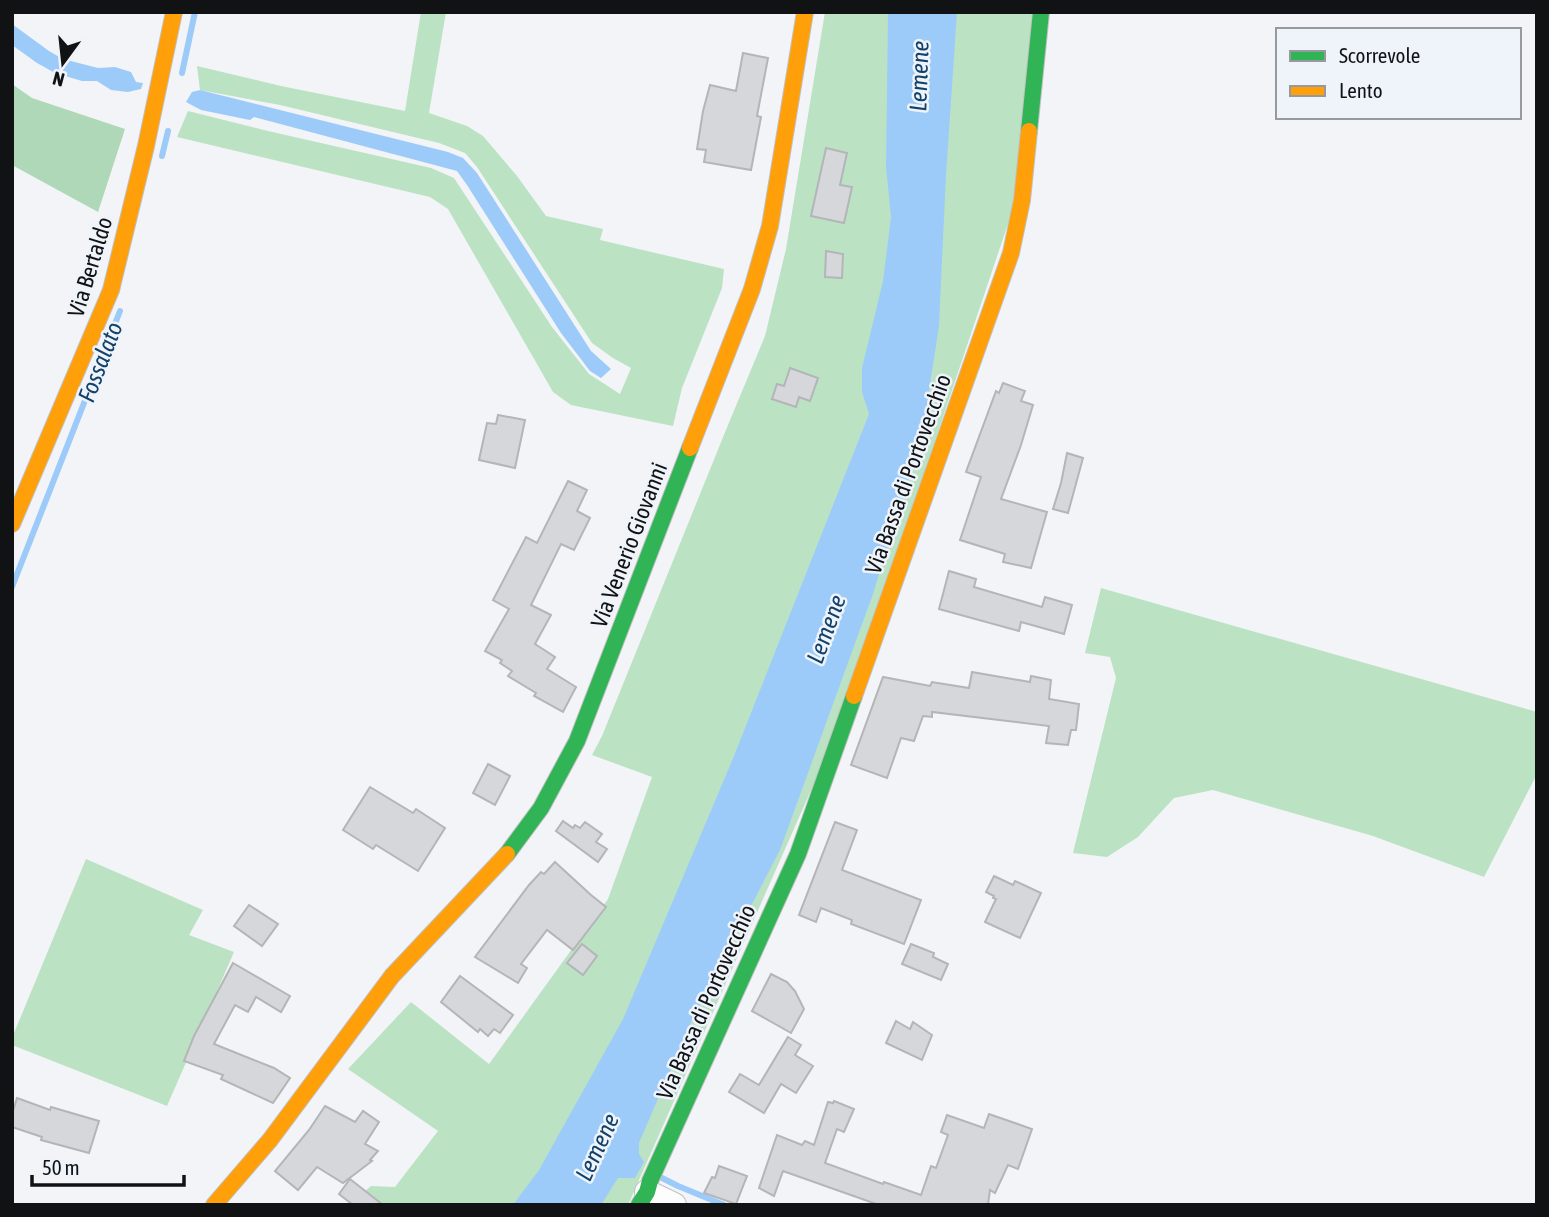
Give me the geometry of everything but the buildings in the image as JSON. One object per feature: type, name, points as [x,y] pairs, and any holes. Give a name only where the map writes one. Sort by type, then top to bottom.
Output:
[{"type":"street","name":"Via Bertaldo","points":[[12,524],[111,290],[146,146],[174,12]]},
{"type":"street","name":"Via Venerio Giovanni","points":[[214,1205],[270,1140],[392,976],[504,858],[541,808],[577,741],[752,289],[770,226],[805,12]]},
{"type":"street","name":"Via Bassa di Portovecchio","points":[[645,1193],[798,853],[1011,254],[1022,200],[1041,12]]},
{"type":"street","points":[[645,1193],[674,1205]]},
{"type":"green space","points":[[421,12],[446,12],[429,113],[467,126],[483,136],[546,216],[603,229],[600,240],[724,269],[722,288],[682,388],[673,426],[571,405],[553,392],[448,209],[430,197],[177,137],[188,111],[431,168],[454,178],[552,327],[589,374],[620,394],[631,368],[592,343],[477,167],[465,153],[439,143],[280,105],[200,90],[197,66],[405,111]]},
{"type":"green space","points":[[825,12],[1036,12],[1015,203],[838,729],[628,1205],[349,1205],[371,1186],[395,1187],[438,1131],[348,1069],[411,1002],[489,1064],[608,899],[652,777],[592,755],[765,336],[786,249]]},
{"type":"green space","points":[[12,84],[32,98],[125,129],[98,212],[12,165]]},
{"type":"green space","points":[[1101,588],[1537,712],[1537,774],[1484,877],[1373,836],[1213,790],[1174,798],[1138,837],[1107,857],[1073,853],[1116,678],[1110,657],[1085,653]]},
{"type":"green space","points":[[86,859],[203,910],[189,935],[234,952],[167,1106],[12,1045],[12,1038]]},
{"type":"water","name":"Lemene","points":[[888,12],[957,12],[939,326],[922,436],[873,594],[780,850],[691,1022],[639,1143],[639,1154],[644,1162],[635,1178],[618,1178],[601,1205],[513,1205],[539,1170],[623,1019],[734,756],[869,414],[862,392],[862,368],[883,281],[891,217],[886,167]]},
{"type":"water","points":[[12,24],[63,59],[98,68],[115,67],[131,72],[136,82],[143,83],[141,89],[128,92],[111,90],[97,81],[82,81],[55,73],[12,45]]},
{"type":"water","points":[[200,90],[463,158],[477,173],[591,351],[611,369],[601,378],[590,371],[561,333],[457,171],[254,117],[250,120],[201,110],[186,102],[192,92]]},
{"type":"waterway","name":"Fossalato","points":[[182,73],[195,12]]},
{"type":"waterway","name":"Fossalato","points":[[162,156],[168,131]]},
{"type":"waterway","name":"Fossalato","points":[[12,587],[120,311]]},
{"type":"waterway","points":[[662,1178],[724,1205]]},
{"type":"traffic: fast","points":[[1029,131],[1041,12]]},
{"type":"traffic: fast","points":[[507,854],[541,808],[577,741],[690,448]]},
{"type":"traffic: fast","points":[[639,1205],[798,854],[854,696]]},
{"type":"traffic: slow","points":[[12,524],[111,290],[146,146],[174,12]]},
{"type":"traffic: slow","points":[[690,448],[752,289],[770,226],[805,12]]},
{"type":"traffic: slow","points":[[854,696],[1011,253],[1022,200],[1029,131]]},
{"type":"traffic: slow","points":[[214,1205],[270,1140],[392,976],[507,854]]}]
